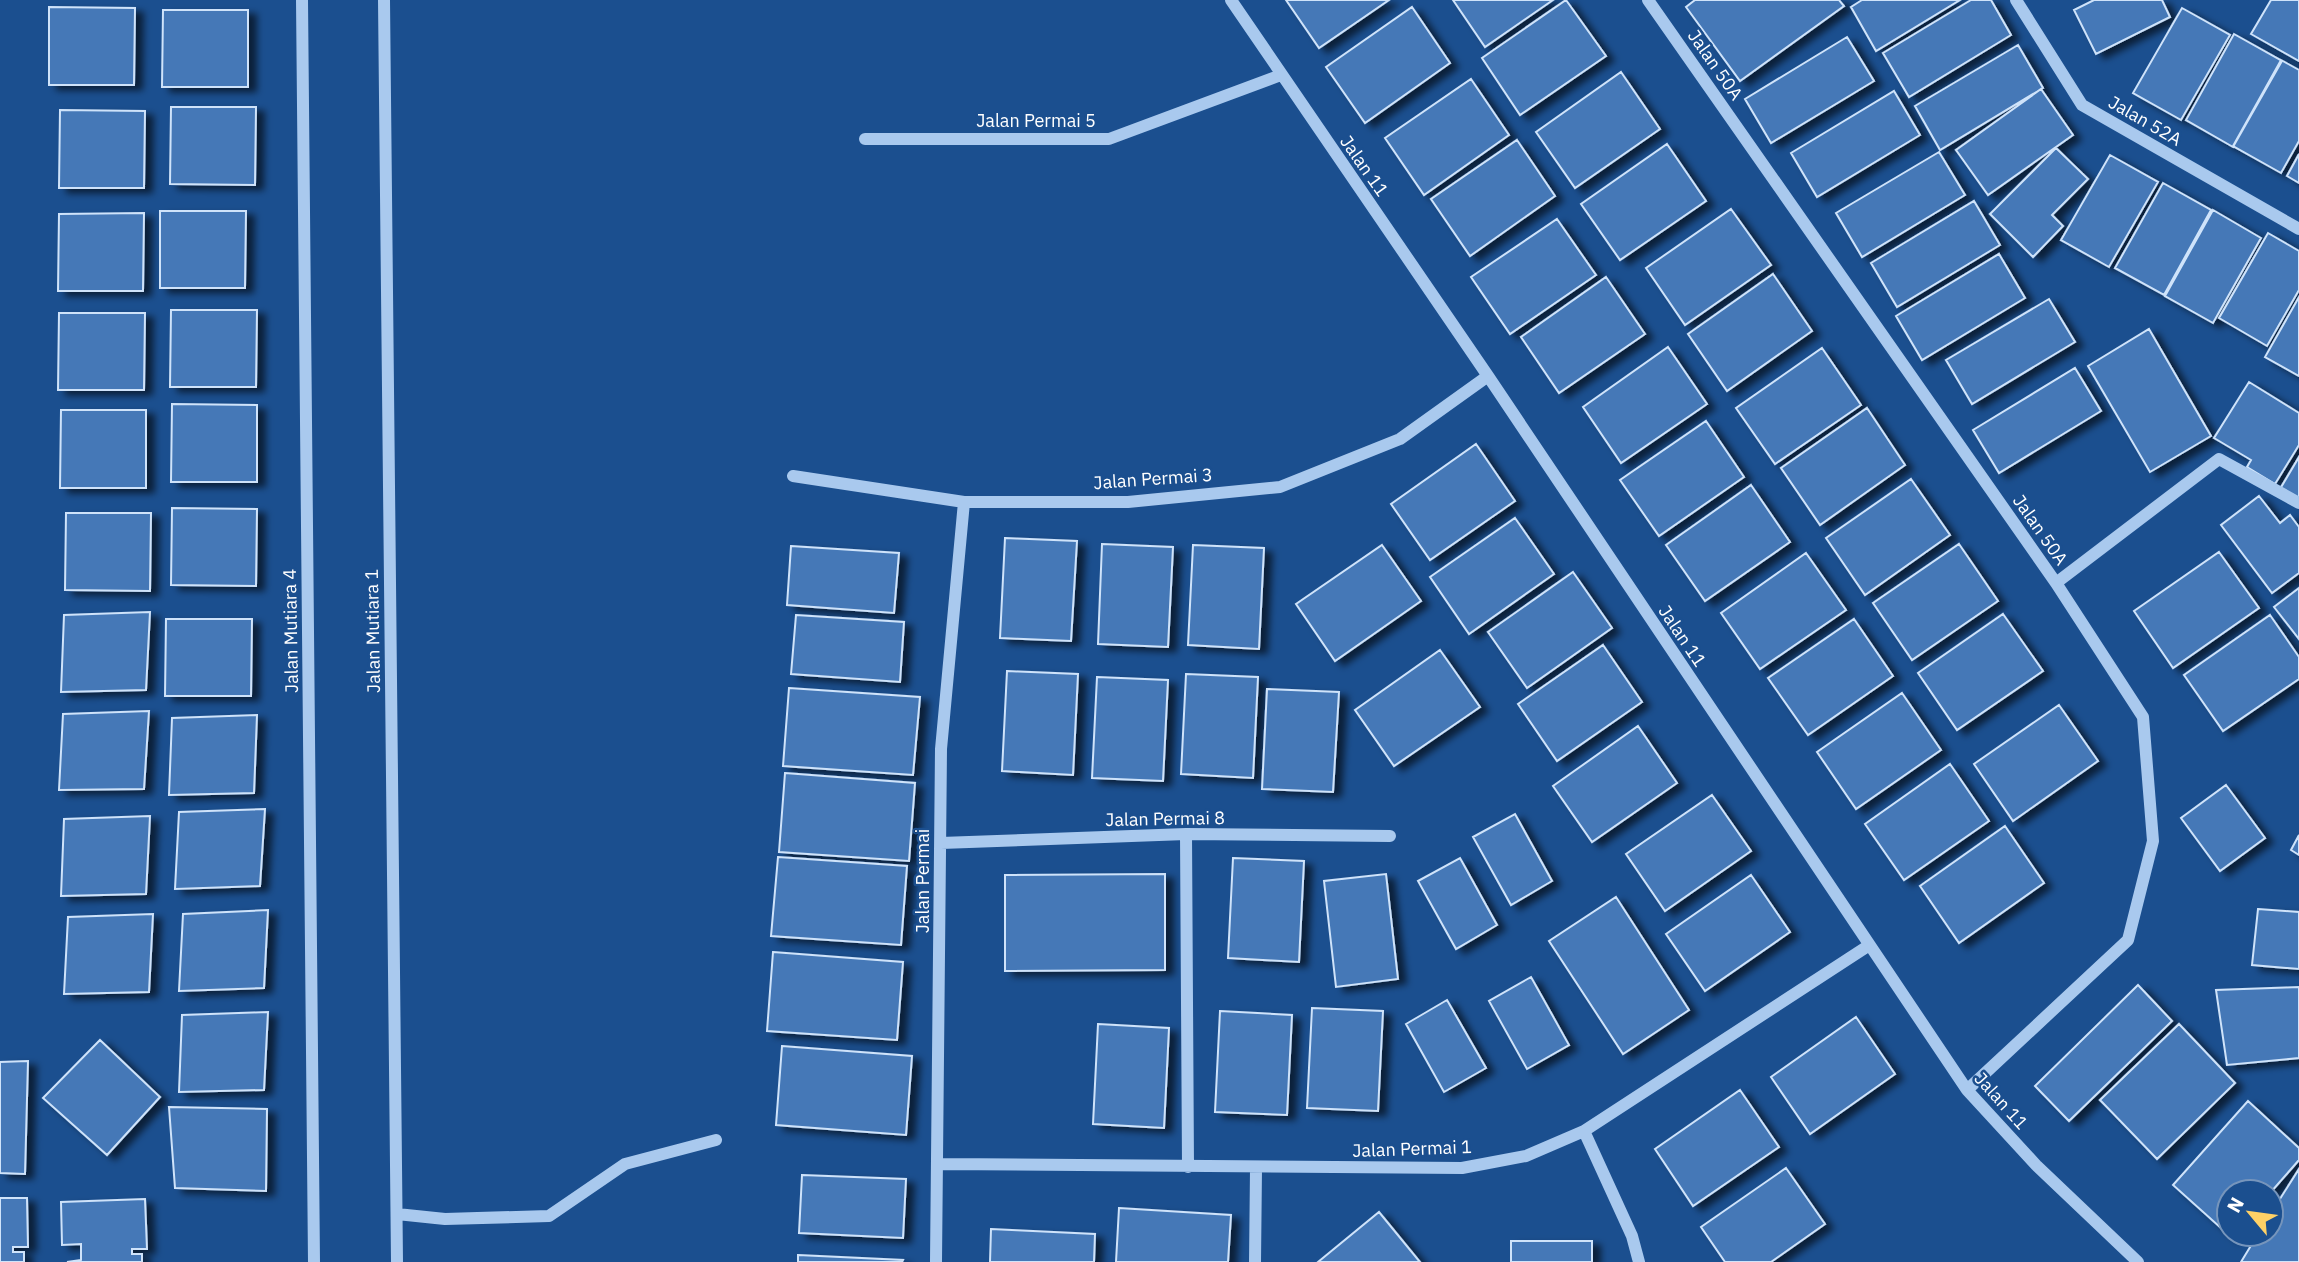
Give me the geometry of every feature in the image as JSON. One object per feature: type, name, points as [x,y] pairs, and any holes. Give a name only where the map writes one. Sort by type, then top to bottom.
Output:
[{"type":"street","name":"Jalan Mutiara 4","points":[[302,0],[314,1262]]},
{"type":"street","name":"Jalan Mutiara 1","points":[[384,0],[397,1262]]},
{"type":"street","name":"Jalan 11","points":[[1231,0],[1488,376],[1967,1090],[2036,1165],[2138,1262]]},
{"type":"street","name":"Jalan 50A","points":[[1648,0],[2056,583],[2143,717],[2153,841],[2128,940],[1967,1090]]},
{"type":"street","name":"Jalan 52A","points":[[2016,0],[2082,105],[2299,229]]},
{"type":"street","name":"Jalan Permai 5","points":[[865,139],[1109,139],[1281,75]]},
{"type":"street","name":"Jalan Permai 3","points":[[793,476],[964,502],[1128,502],[1280,487],[1400,439],[1488,376]]},
{"type":"street","points":[[2056,583],[2219,459],[2299,503]]},
{"type":"street","name":"Jalan Permai","points":[[936,1262],[941,749],[964,502]]},
{"type":"street","points":[[1186,834],[1188,1167]]},
{"type":"street","name":"Jalan Permai 8","points":[[940,843],[1186,834],[1391,836]]},
{"type":"street","name":"Jalan Permai 1","points":[[939,1164],[1256,1169],[1462,1168],[1526,1156],[1584,1131],[1868,946]]},
{"type":"street","points":[[1584,1131],[1633,1236],[1639,1262]]},
{"type":"street","points":[[397,1214],[445,1219],[549,1216],[625,1164],[716,1140]]},
{"type":"street","points":[[1255,1262],[1256,1169]]},
{"type":"building","points":[[1286,0],[1389,0],[1319,48]]},
{"type":"building","points":[[1453,0],[1553,0],[1485,47]]},
{"type":"building","points":[[1566,0],[1606,56],[1520,115],[1482,58]]},
{"type":"building","points":[[1695,0],[1839,0],[1844,6],[1740,81],[1686,7]]},
{"type":"building","points":[[1862,0],[1960,0],[1876,51],[1851,7]]},
{"type":"building","points":[[1971,0],[1991,0],[2011,35],[1909,97],[1883,53]]},
{"type":"building","points":[[2094,0],[2162,0],[2170,17],[2096,54],[2074,10]]},
{"type":"building","points":[[2271,0],[2299,0],[2299,61],[2251,34]]},
{"type":"building","points":[[49,7],[135,8],[134,85],[49,85]]},
{"type":"building","points":[[1412,7],[1450,63],[1365,123],[1326,67]]},
{"type":"building","points":[[2182,8],[2230,35],[2181,120],[2133,93]]},
{"type":"building","points":[[163,10],[248,10],[248,87],[162,87]]},
{"type":"building","points":[[2234,34],[2282,61],[2233,147],[2186,120]]},
{"type":"building","points":[[1847,37],[1874,81],[1771,143],[1745,99]]},
{"type":"building","points":[[2018,45],[2043,88],[1940,150],[1915,106]]},
{"type":"building","points":[[2281,60],[2299,70],[2299,141],[2281,173],[2233,146]]},
{"type":"building","points":[[1621,72],[1660,129],[1575,188],[1536,132]]},
{"type":"building","points":[[1471,79],[1509,135],[1424,195],[1385,138]]},
{"type":"building","points":[[2041,89],[2073,135],[1988,195],[1956,150]]},
{"type":"building","points":[[1894,91],[1920,135],[1817,197],[1791,153]]},
{"type":"building","points":[[171,107],[256,107],[255,185],[170,184]]},
{"type":"building","points":[[60,110],[145,111],[144,188],[59,188]]},
{"type":"building","points":[[1517,140],[1555,196],[1470,256],[1431,199]]},
{"type":"building","points":[[1667,144],[1706,201],[1620,260],[1581,204]]},
{"type":"building","points":[[2056,148],[2088,179],[2052,215],[2063,226],[2033,257],[1990,214]]},
{"type":"building","points":[[1939,152],[1965,195],[1862,257],[1836,213]]},
{"type":"building","points":[[2299,154],[2299,183],[2287,176]]},
{"type":"building","points":[[2110,155],[2158,182],[2109,267],[2061,240]]},
{"type":"building","points":[[2163,183],[2211,210],[2164,295],[2115,268]]},
{"type":"building","points":[[1974,201],[2000,245],[1897,307],[1871,263]]},
{"type":"building","points":[[1731,209],[1771,265],[1685,325],[1646,268]]},
{"type":"building","points":[[2213,210],[2261,238],[2213,323],[2165,296]]},
{"type":"building","points":[[160,211],[246,211],[245,288],[160,288]]},
{"type":"building","points":[[144,213],[143,291],[58,291],[59,214]]},
{"type":"building","points":[[1557,219],[1596,275],[1510,334],[1471,277]]},
{"type":"building","points":[[2268,233],[2299,251],[2299,290],[2267,346],[2219,318]]},
{"type":"building","points":[[1999,254],[2025,298],[1922,360],[1896,316]]},
{"type":"building","points":[[1773,274],[1812,331],[1727,391],[1688,334]]},
{"type":"building","points":[[1606,277],[1645,334],[1559,393],[1521,337]]},
{"type":"building","points":[[2299,297],[2299,376],[2265,357]]},
{"type":"building","points":[[2049,299],[2075,342],[1972,404],[1946,360]]},
{"type":"building","points":[[171,310],[257,310],[256,387],[170,387]]},
{"type":"building","points":[[59,313],[145,313],[144,390],[58,390]]},
{"type":"building","points":[[2149,329],[2211,436],[2150,472],[2088,366]]},
{"type":"building","points":[[1668,347],[1707,404],[1621,463],[1583,407]]},
{"type":"building","points":[[1822,348],[1861,405],[1775,464],[1736,408]]},
{"type":"building","points":[[2075,368],[2101,411],[1999,473],[1973,430]]},
{"type":"building","points":[[2249,382],[2299,413],[2299,445],[2275,484],[2247,467],[2251,460],[2214,438]]},
{"type":"building","points":[[172,404],[257,405],[257,482],[171,482]]},
{"type":"building","points":[[1867,408],[1905,465],[1820,525],[1781,468]]},
{"type":"building","points":[[61,410],[146,410],[146,488],[60,488]]},
{"type":"building","points":[[1706,421],[1744,477],[1659,536],[1620,480]]},
{"type":"building","points":[[1476,444],[1515,501],[1430,560],[1391,504]]},
{"type":"building","points":[[2299,457],[2299,500],[2280,489]]},
{"type":"building","points":[[1911,479],[1950,535],[1865,595],[1826,538]]},
{"type":"building","points":[[1751,485],[1790,542],[1705,601],[1666,545]]},
{"type":"building","points":[[2259,496],[2280,523],[2290,515],[2299,527],[2299,573],[2272,593],[2221,525]]},
{"type":"building","points":[[172,508],[257,509],[256,586],[171,585]]},
{"type":"building","points":[[66,513],[151,513],[150,591],[65,590]]},
{"type":"building","points":[[1515,518],[1554,574],[1469,634],[1430,577]]},
{"type":"building","points":[[1005,538],[1077,541],[1071,641],[1000,638]]},
{"type":"building","points":[[1102,544],[1173,547],[1168,647],[1098,644]]},
{"type":"building","points":[[1959,544],[1998,601],[1912,660],[1873,603]]},
{"type":"building","points":[[1193,545],[1264,548],[1259,649],[1188,645]]},
{"type":"building","points":[[1382,545],[1421,601],[1335,661],[1296,604]]},
{"type":"building","points":[[791,546],[899,553],[894,613],[787,605]]},
{"type":"building","points":[[2219,552],[2259,608],[2173,668],[2134,611]]},
{"type":"building","points":[[1806,553],[1846,610],[1760,669],[1721,613]]},
{"type":"building","points":[[1573,572],[1612,628],[1527,688],[1488,632]]},
{"type":"building","points":[[2299,588],[2299,639],[2274,607]]},
{"type":"building","points":[[150,612],[146,690],[61,692],[64,615]]},
{"type":"building","points":[[2003,614],[2043,671],[1957,730],[1918,673]]},
{"type":"building","points":[[796,615],[904,622],[900,682],[791,674]]},
{"type":"building","points":[[2270,615],[2299,657],[2299,679],[2223,731],[2184,675]]},
{"type":"building","points":[[166,619],[252,619],[251,696],[165,696]]},
{"type":"building","points":[[1854,619],[1893,676],[1808,735],[1768,678]]},
{"type":"building","points":[[1603,645],[1642,702],[1557,761],[1518,704]]},
{"type":"building","points":[[1440,650],[1480,707],[1394,766],[1355,710]]},
{"type":"building","points":[[1007,671],[1078,674],[1073,775],[1002,771]]},
{"type":"building","points":[[1186,674],[1258,677],[1253,778],[1181,774]]},
{"type":"building","points":[[1097,677],[1168,680],[1163,781],[1092,778]]},
{"type":"building","points":[[789,688],[920,697],[913,775],[783,766]]},
{"type":"building","points":[[1267,689],[1339,692],[1333,792],[1262,789]]},
{"type":"building","points":[[1902,693],[1941,750],[1856,809],[1817,752]]},
{"type":"building","points":[[2059,705],[2098,761],[2013,821],[1974,764]]},
{"type":"building","points":[[149,711],[144,789],[59,790],[63,714]]},
{"type":"building","points":[[257,715],[254,793],[169,795],[172,718]]},
{"type":"building","points":[[1638,726],[1677,783],[1592,842],[1553,786]]},
{"type":"building","points":[[1950,764],[1989,821],[1904,880],[1865,824]]},
{"type":"building","points":[[785,773],[915,783],[909,861],[779,852]]},
{"type":"building","points":[[2226,785],[2265,838],[2220,871],[2181,818]]},
{"type":"building","points":[[1712,795],[1751,851],[1665,911],[1626,854]]},
{"type":"building","points":[[265,809],[260,886],[175,889],[179,812]]},
{"type":"building","points":[[1515,814],[1552,881],[1511,905],[1473,837]]},
{"type":"building","points":[[150,816],[146,894],[61,896],[64,819]]},
{"type":"building","points":[[2005,826],[2044,883],[1959,943],[1920,886]]},
{"type":"building","points":[[2299,835],[2299,855],[2291,850]]},
{"type":"building","points":[[778,857],[907,866],[901,945],[771,936]]},
{"type":"building","points":[[1233,858],[1304,861],[1299,962],[1228,958]]},
{"type":"building","points":[[1460,858],[1497,925],[1456,949],[1418,881]]},
{"type":"building","points":[[1165,874],[1165,970],[1005,971],[1005,875]]},
{"type":"building","points":[[1386,874],[1398,979],[1336,987],[1324,881]]},
{"type":"building","points":[[1751,875],[1790,932],[1705,991],[1666,934]]},
{"type":"building","points":[[1616,897],[1689,1010],[1623,1054],[1549,941]]},
{"type":"building","points":[[2258,909],[2299,912],[2299,969],[2252,965]]},
{"type":"building","points":[[268,910],[264,988],[179,991],[183,914]]},
{"type":"building","points":[[153,914],[149,992],[64,994],[68,917]]},
{"type":"building","points":[[773,952],[903,962],[897,1040],[767,1031]]},
{"type":"building","points":[[1531,977],[1569,1045],[1527,1069],[1489,1001]]},
{"type":"building","points":[[2138,985],[2172,1021],[2069,1121],[2035,1086]]},
{"type":"building","points":[[2299,987],[2299,1058],[2227,1065],[2216,990]]},
{"type":"building","points":[[1447,1000],[1486,1068],[1444,1092],[1406,1024]]},
{"type":"building","points":[[1312,1008],[1383,1011],[1378,1111],[1307,1108]]},
{"type":"building","points":[[1220,1011],[1292,1015],[1287,1115],[1215,1112]]},
{"type":"building","points":[[268,1012],[264,1090],[179,1092],[182,1015]]},
{"type":"building","points":[[1856,1017],[1895,1074],[1810,1134],[1771,1077]]},
{"type":"building","points":[[1098,1024],[1169,1028],[1164,1128],[1093,1124]]},
{"type":"building","points":[[2179,1024],[2235,1083],[2157,1159],[2100,1100]]},
{"type":"building","points":[[100,1040],[160,1097],[107,1155],[43,1098]]},
{"type":"building","points":[[782,1046],[912,1056],[906,1135],[776,1125]]},
{"type":"building","points":[[28,1061],[25,1174],[0,1173],[0,1062]]},
{"type":"building","points":[[1740,1090],[1779,1147],[1693,1206],[1655,1149]]},
{"type":"building","points":[[2248,1101],[2299,1148],[2299,1160],[2283,1178],[2215,1178],[2215,1223],[2173,1185]]},
{"type":"building","points":[[169,1107],[267,1109],[266,1191],[175,1188]]},
{"type":"building","points":[[1786,1168],[1825,1224],[1771,1262],[1725,1262],[1701,1227]]},
{"type":"building","points":[[2299,1169],[2299,1262],[2241,1262],[2250,1248],[2285,1248],[2285,1191]]},
{"type":"building","points":[[802,1175],[906,1179],[903,1238],[799,1233]]},
{"type":"building","points":[[0,1198],[27,1198],[28,1247],[13,1247],[13,1252],[24,1252],[24,1262],[0,1262]]},
{"type":"building","points":[[145,1199],[147,1249],[132,1249],[132,1254],[142,1254],[142,1262],[67,1262],[81,1260],[81,1244],[62,1245],[61,1202]]},
{"type":"building","points":[[1119,1208],[1231,1215],[1228,1262],[1116,1262]]},
{"type":"building","points":[[1379,1212],[1420,1262],[1318,1262]]},
{"type":"building","points":[[991,1229],[1095,1234],[1094,1262],[990,1262]]},
{"type":"building","points":[[1511,1241],[1592,1241],[1592,1262],[1511,1262]]},
{"type":"building","points":[[798,1255],[903,1260],[798,1262]]}]
